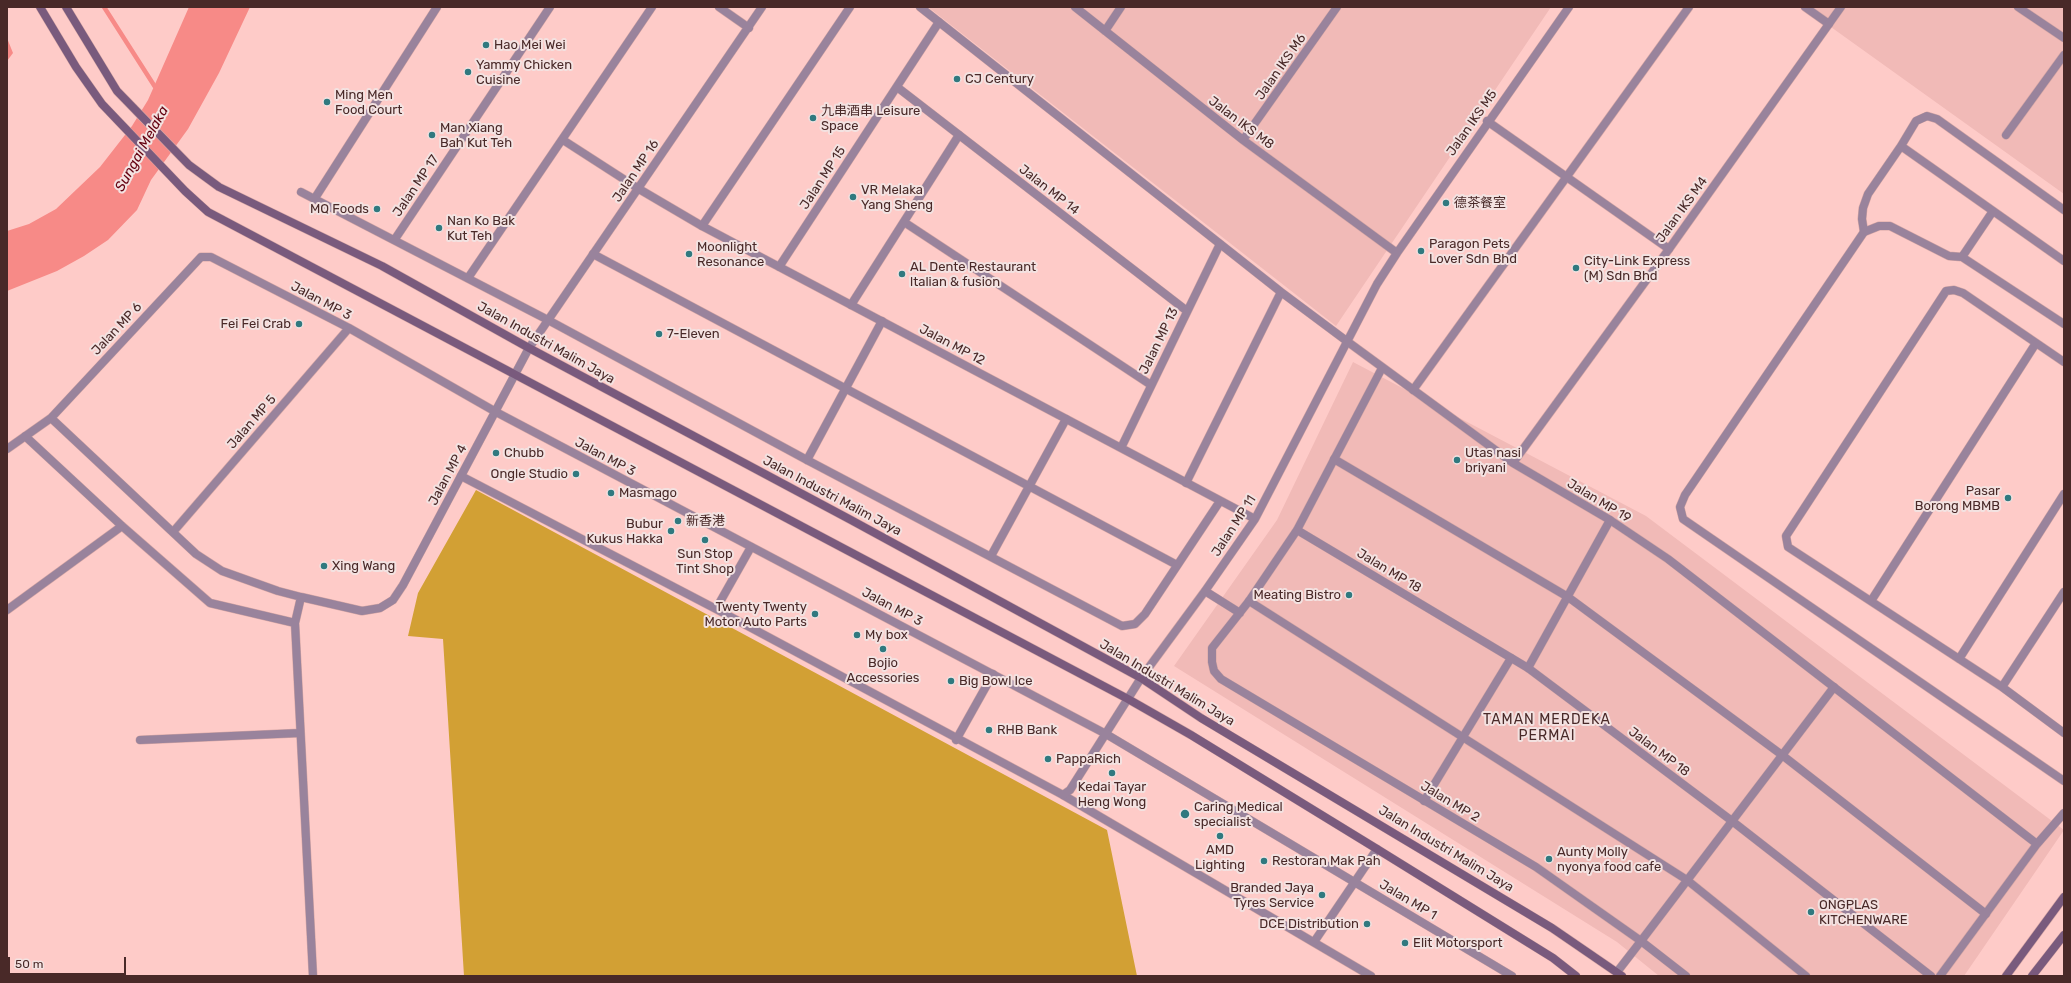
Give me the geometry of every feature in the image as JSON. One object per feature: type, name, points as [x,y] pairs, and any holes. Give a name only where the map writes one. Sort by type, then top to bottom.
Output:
[{"type":"main road","points":[[40,7],[76,67],[114,118],[177,183],[208,212],[1128,699],[1377,849],[1553,958],[1576,976]]},
{"type":"main road","name":"Jalan Industri Malim Jaya","points":[[66,7],[117,91],[189,165],[219,187],[382,266],[530,348],[851,520],[1141,678],[1201,718],[1539,920],[1619,974]]},
{"type":"main road","points":[[2006,976],[2064,897]]},
{"type":"main road","points":[[2032,976],[2064,935]]},
{"type":"street","points":[[315,198],[437,7]]},
{"type":"street","name":"Jalan MP 17","points":[[394,239],[550,7]]},
{"type":"street","points":[[468,278],[652,7]]},
{"type":"street","points":[[719,7],[749,28]]},
{"type":"street","name":"Jalan MP 16","points":[[530,348],[762,7]]},
{"type":"street","points":[[702,226],[850,7]]},
{"type":"street","name":"Jalan MP 19","points":[[920,7],[1281,292],[1382,368],[1513,464],[1610,520],[1668,559],[2038,844]]},
{"type":"street","name":"Jalan IKS M8","points":[[1075,7],[1243,140],[1396,253]]},
{"type":"street","points":[[1105,31],[1121,7]]},
{"type":"street","name":"Jalan IKS M6","points":[[1243,140],[1337,7]]},
{"type":"street","name":"Jalan IKS M5","points":[[1396,253],[1487,121],[1569,7]]},
{"type":"street","points":[[1413,390],[1689,7]]},
{"type":"street","points":[[1805,7],[1829,24]]},
{"type":"street","name":"Jalan IKS M4","points":[[1513,464],[1669,249],[1841,7]]},
{"type":"street","points":[[2018,7],[2064,38]]},
{"type":"street","name":"Jalan MP 15","points":[[779,267],[939,22]]},
{"type":"street","points":[[2006,135],[2064,55]]},
{"type":"street","name":"Jalan MP 14","points":[[897,87],[1187,311]]},
{"type":"street","points":[[1864,232],[1862,219],[1868,194],[1901,146],[1916,121],[1927,116],[1937,119],[2064,210]]},
{"type":"street","points":[[1487,121],[1568,176],[1669,249]]},
{"type":"street","points":[[851,305],[959,135]]},
{"type":"street","name":"Jalan MP 12","points":[[563,140],[639,189],[702,226],[1255,519]]},
{"type":"street","points":[[1901,146],[2064,261]]},
{"type":"street","points":[[302,192],[548,320],[807,460],[991,556],[1108,620],[1122,626],[1135,624],[1145,614],[1220,501]]},
{"type":"street","points":[[1962,257],[1993,211]]},
{"type":"street","points":[[904,222],[1151,384]]},
{"type":"street","points":[[2064,324],[1962,257],[1948,256],[1890,226],[1879,226],[1864,232],[1685,495],[1680,507],[1683,519],[2064,781]]},
{"type":"street","name":"Jalan MP 13","points":[[1121,448],[1220,244]]},
{"type":"street","name":"Jalan MP 11","points":[[1063,795],[1070,790],[1141,678],[1205,591],[1255,519],[1377,284],[1396,253]]},
{"type":"street","points":[[593,254],[1177,565]]},
{"type":"street","name":"Jalan MP 3","points":[[201,257],[211,257],[349,328],[496,412],[1106,734]]},
{"type":"street","name":"Jalan MP 6","points":[[7,449],[51,418],[201,257]]},
{"type":"street","points":[[2064,362],[1964,293],[1954,290],[1946,291],[1786,536],[1788,547],[1959,659],[2064,733]]},
{"type":"street","points":[[1186,483],[1281,292]]},
{"type":"street","points":[[807,460],[882,321]]},
{"type":"street","name":"Jalan MP 5","points":[[173,532],[349,328]]},
{"type":"street","points":[[1871,601],[2036,343]]},
{"type":"street","name":"Jalan MP 4","points":[[301,597],[362,610],[380,608],[393,600],[403,585],[530,348]]},
{"type":"street","points":[[1205,591],[1240,613],[1297,530],[1382,368]]},
{"type":"street","points":[[51,418],[196,554],[222,571],[278,591],[301,597],[295,623],[313,976]]},
{"type":"street","points":[[991,556],[1066,419]]},
{"type":"street","points":[[25,436],[122,526],[210,603],[295,623]]},
{"type":"street","points":[[1334,459],[1568,597],[1782,755],[1986,914]]},
{"type":"street","points":[[461,476],[716,609],[956,740],[1063,795],[1371,976]]},
{"type":"street","points":[[1959,659],[2064,494]]},
{"type":"street","points":[[1528,668],[1610,520]]},
{"type":"street","points":[[7,610],[122,526]]},
{"type":"street","name":"Jalan MP 18","points":[[1297,530],[1528,668],[1732,821],[1931,976]]},
{"type":"street","points":[[716,609],[751,547]]},
{"type":"street","points":[[2002,688],[2064,592]]},
{"type":"street","points":[[1249,601],[1687,880],[1806,976]]},
{"type":"street","name":"Jalan MP 2","points":[[1240,613],[1212,648],[1212,662],[1214,671],[1221,679],[1536,867],[1641,940],[1686,976]]},
{"type":"street","points":[[1424,801],[1511,658]]},
{"type":"street","points":[[956,740],[993,674]]},
{"type":"street","points":[[1619,974],[1641,940],[1834,687]]},
{"type":"street","points":[[140,740],[300,733]]},
{"type":"street","name":"Jalan MP 1","points":[[1106,734],[1512,976]]},
{"type":"street","points":[[1940,976],[2038,844],[2064,813]]},
{"type":"street","points":[[1314,942],[1377,849]]},
{"type":"shaded area","points":[[928,7],[1551,7],[1336,326]]},
{"type":"shaded area","points":[[1803,7],[2064,7],[2064,194]]},
{"type":"shaded area","points":[[1353,362],[1646,516],[2064,830],[1964,976],[1659,976],[1617,942],[1174,666],[1277,520]]},
{"type":"shaded area","points":[[476,490],[1107,830],[1137,976],[464,976],[443,639],[408,636],[418,593]]},
{"type":"water","name":"Sungai Melaka","points":[[189,7],[250,7],[219,73],[188,129],[151,180],[137,210],[108,240],[84,256],[57,271],[7,291],[7,231],[29,224],[56,209],[100,167],[132,126],[148,100]]},
{"type":"water","points":[[7,38],[13,53],[7,61]]},
{"type":"waterway","points":[[104,7],[157,90]]},
{"type":"place","name":"Hao Mei Wei","points":[[486,45]]},
{"type":"place","name":"Yammy Chicken Cuisine","points":[[468,72]]},
{"type":"place","name":"CJ Century","points":[[957,79]]},
{"type":"place","name":"Ming Men Food Court","points":[[327,102]]},
{"type":"place","name":"九串酒串 Leisure Space","points":[[813,118]]},
{"type":"place","name":"Man Xiang Bah Kut Teh","points":[[432,135]]},
{"type":"place","name":"VR Melaka Yang Sheng","points":[[853,197]]},
{"type":"place","name":"德茶餐室","points":[[1446,203]]},
{"type":"place","name":"MQ Foods","points":[[377,209]]},
{"type":"place","name":"Nan Ko Bak Kut Teh","points":[[439,228]]},
{"type":"place","name":"Paragon Pets Lover Sdn Bhd","points":[[1421,251]]},
{"type":"place","name":"Moonlight Resonance","points":[[689,254]]},
{"type":"place","name":"City-Link Express (M) Sdn Bhd","points":[[1576,268]]},
{"type":"place","name":"AL Dente Restaurant ltalian & fusion","points":[[902,274]]},
{"type":"place","name":"Fei Fei Crab","points":[[299,324]]},
{"type":"place","name":"7-Eleven","points":[[659,334]]},
{"type":"place","name":"Chubb","points":[[496,453]]},
{"type":"place","name":"Utas nasi briyani","points":[[1457,460]]},
{"type":"place","name":"Ongle Studio","points":[[576,474]]},
{"type":"place","name":"Masmago","points":[[611,493]]},
{"type":"place","name":"Pasar Borong MBMB","points":[[2008,498]]},
{"type":"place","name":"新香港","points":[[678,521]]},
{"type":"place","name":"Bubur Kukus Hakka","points":[[671,531]]},
{"type":"place","name":"Sun Stop Tint Shop","points":[[705,540]]},
{"type":"place","name":"Xing Wang","points":[[324,566]]},
{"type":"place","name":"Meating Bistro","points":[[1349,595]]},
{"type":"place","name":"Twenty Twenty Motor Auto Parts","points":[[815,614]]},
{"type":"place","name":"My box","points":[[857,635]]},
{"type":"place","name":"Bojio Accessories","points":[[883,649]]},
{"type":"place","name":"Big Bowl Ice","points":[[951,681]]},
{"type":"place","name":"RHB Bank","points":[[989,730]]},
{"type":"place","name":"PappaRich","points":[[1048,759]]},
{"type":"place","name":"Kedai Tayar Heng Wong","points":[[1112,773]]},
{"type":"place","name":"Caring Medical specialist","points":[[1185,814]]},
{"type":"place","name":"AMD Lighting","points":[[1220,836]]},
{"type":"place","name":"Aunty Molly nyonya food cafe","points":[[1549,859]]},
{"type":"place","name":"Restoran Mak Pah","points":[[1264,861]]},
{"type":"place","name":"Branded Jaya Tyres Service","points":[[1322,895]]},
{"type":"place","name":"ONGPLAS KITCHENWARE","points":[[1811,912]]},
{"type":"place","name":"DCE Distribution","points":[[1367,924]]},
{"type":"place","name":"Elit Motorsport","points":[[1405,943]]},
{"type":"district","name":"TAMAN MERDEKA PERMAI","points":[[1547,728]]}]
